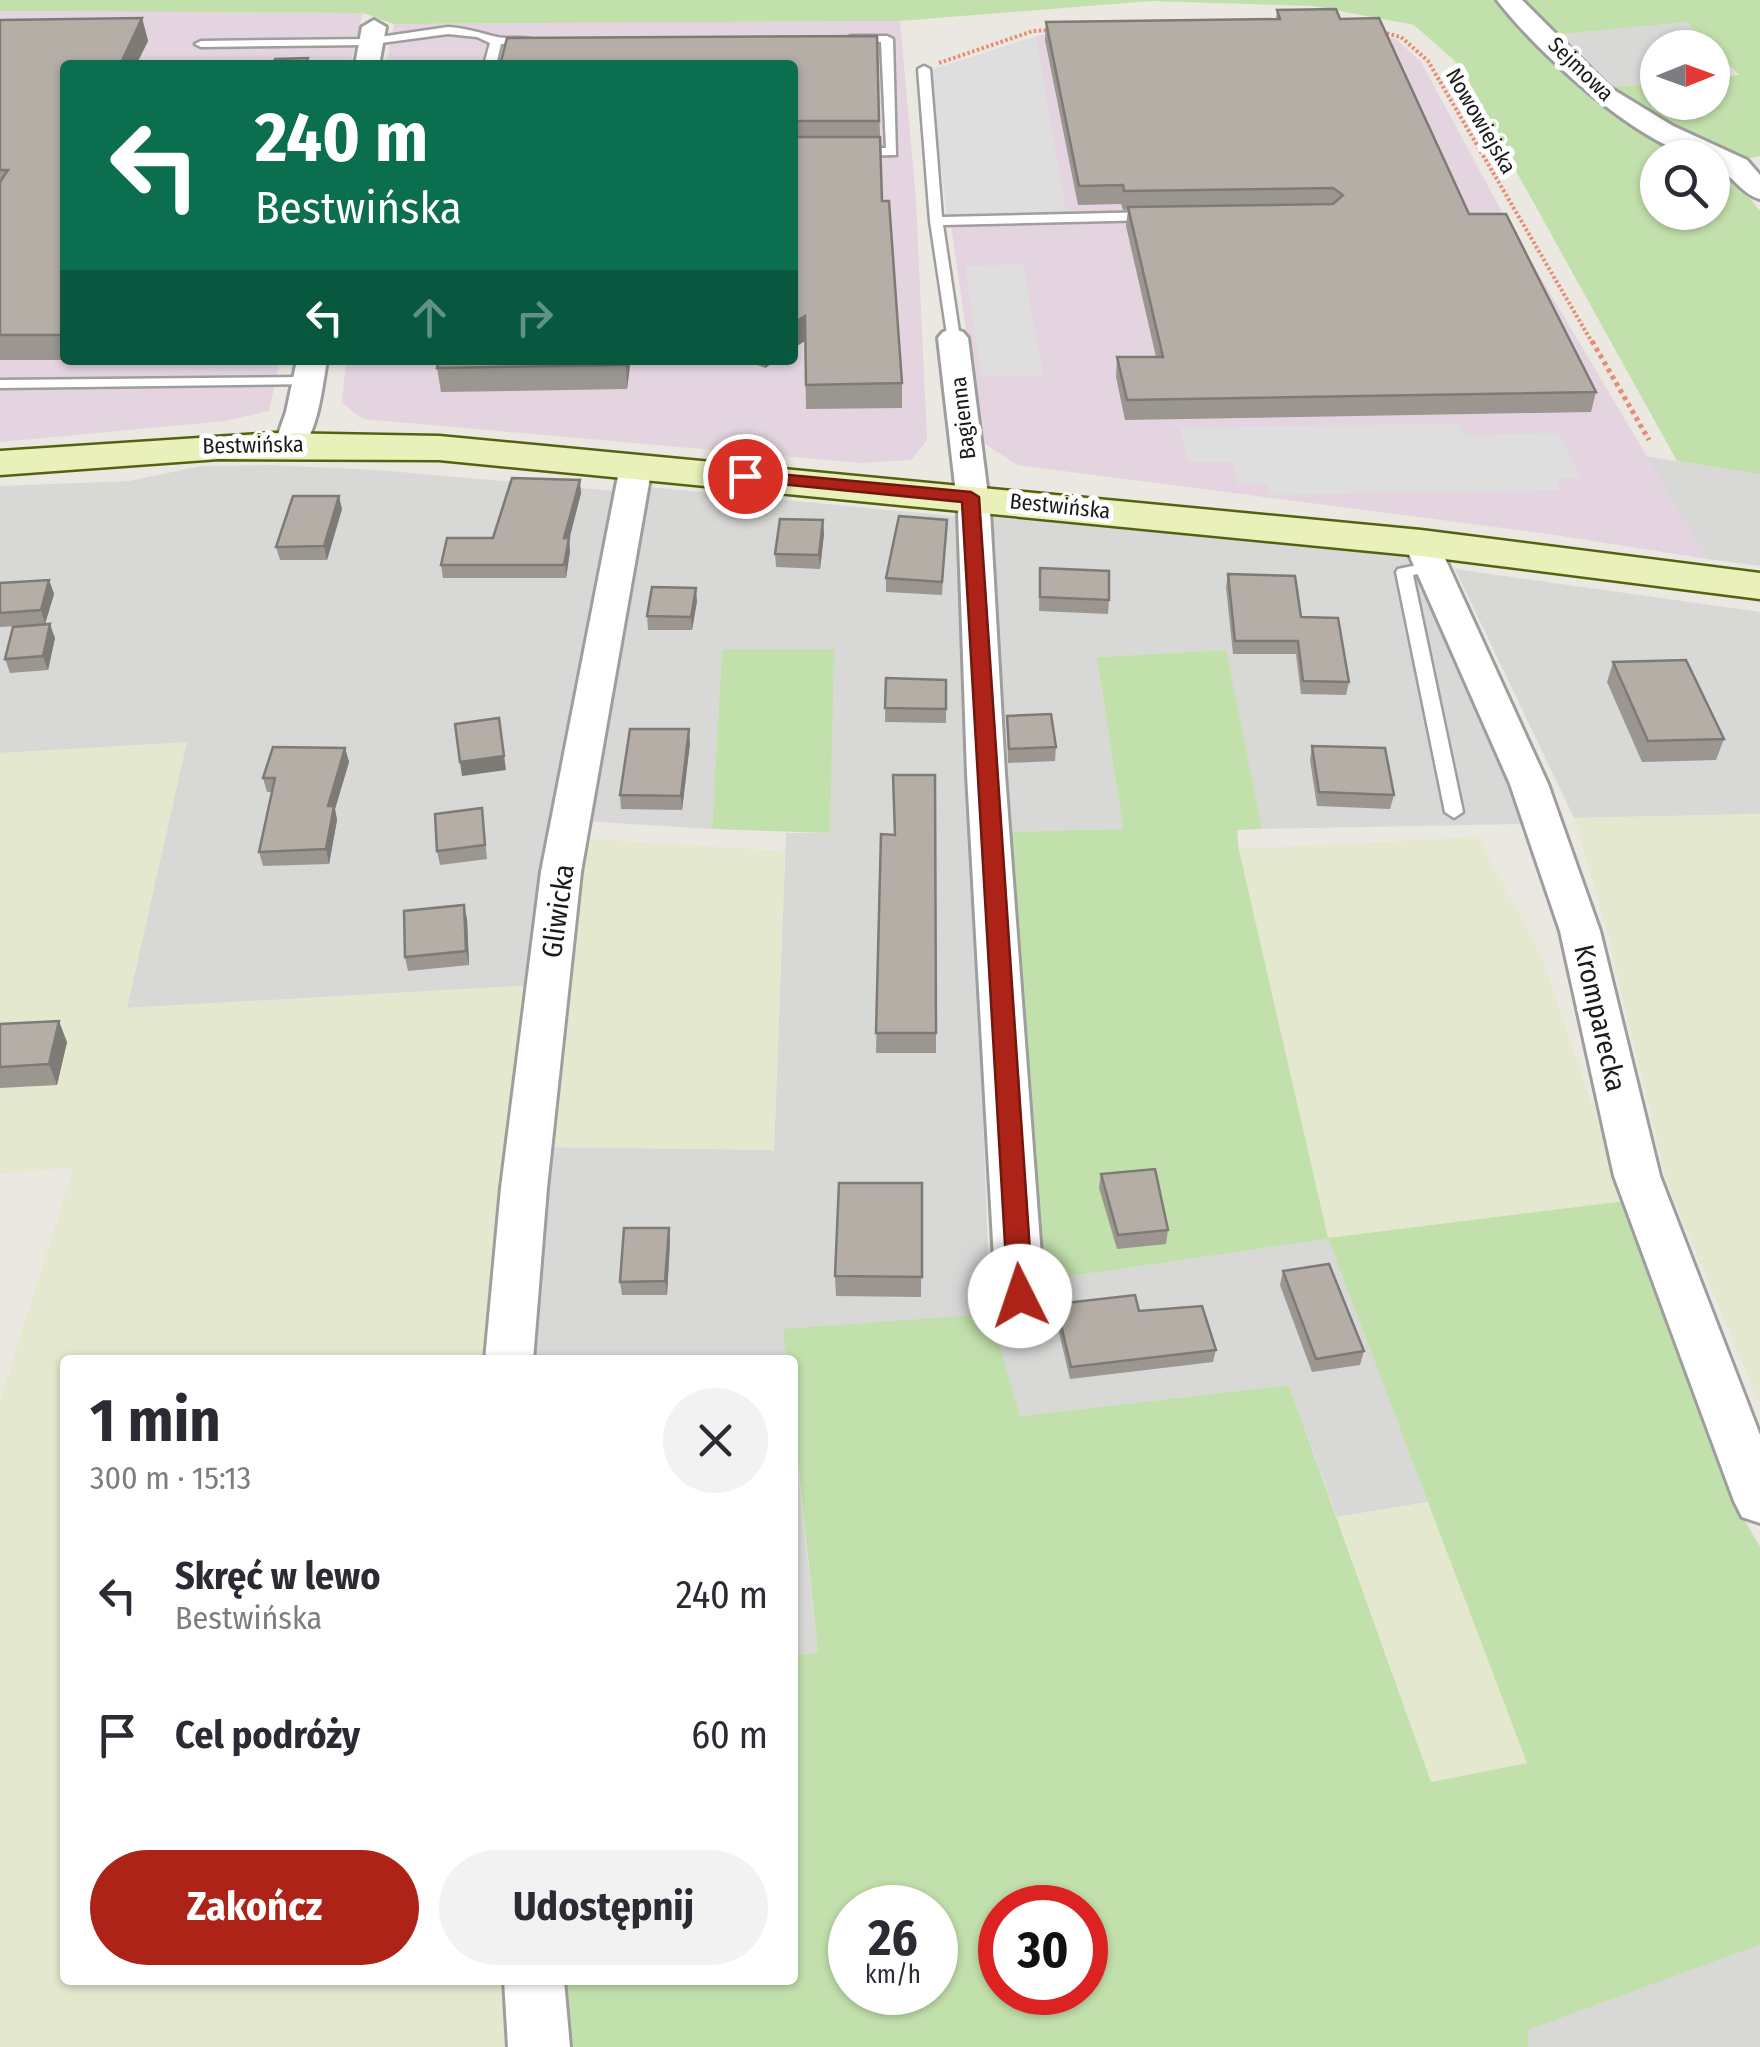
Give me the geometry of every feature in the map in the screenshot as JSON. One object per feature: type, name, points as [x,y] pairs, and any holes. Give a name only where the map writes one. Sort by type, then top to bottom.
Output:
[{"type":"street","name":"Sejmowa","points":[[1509,0],[1600,92],[1664,131],[1738,166],[1760,191]]},
{"type":"street","name":"Bagienna","points":[[953,338],[971,497],[1020,1296]]},
{"type":"street","points":[[290,443],[310,370]]},
{"type":"street","name":"Bestwińska","points":[[0,463],[205,445],[290,443],[439,448],[971,497],[1427,555],[1760,586]]},
{"type":"street","name":"Gliwicka","points":[[510,1355],[524,1188],[562,872],[636,466]]},
{"type":"street","name":"Kromparecka","points":[[1427,555],[1536,803],[1580,932],[1637,1176],[1760,1501]]},
{"type":"street","points":[[534,1985],[539,2047]]},
{"type":"lane","points":[[200,44],[371,45],[441,30],[464,30],[496,41],[555,41]]},
{"type":"lane","points":[[828,39],[887,38],[892,152],[832,152]]},
{"type":"lane","points":[[491,60],[496,41]]},
{"type":"lane","points":[[924,68],[936,220],[953,338]]},
{"type":"lane","points":[[936,220],[1161,216]]},
{"type":"lane","points":[[0,384],[310,370]]},
{"type":"lane","points":[[1427,555],[1404,572],[1454,812]]},
{"type":"path","name":"Nowowiejska","points":[[1364,28],[1401,37],[1428,60],[1649,440]]},
{"type":"path","points":[[924,68],[1033,30],[1052,30]]},
{"type":"shaded area","points":[[0,11],[363,13],[351,60],[60,60],[60,365],[279,365],[269,411],[225,421],[0,442]]},
{"type":"shaded area","points":[[900,21],[916,200],[927,440],[911,460],[860,463],[363,419],[342,403],[346,365],[798,365],[798,60],[387,60],[394,24]]},
{"type":"shaded area","points":[[1687,22],[1695,30],[1640,30],[1640,85],[1602,88],[1552,35]]},
{"type":"shaded area","points":[[1361,31],[1396,39],[1421,62],[1507,221],[1708,559],[1542,533],[1017,465],[982,442],[929,71],[1040,35]]},
{"type":"shaded area","points":[[1036,36],[1066,211],[947,215],[929,71]]},
{"type":"shaded area","points":[[1023,264],[1043,375],[981,376],[965,266]]},
{"type":"shaded area","points":[[1459,424],[1464,435],[1559,433],[1580,478],[1556,478],[1561,490],[1270,495],[1267,484],[1238,484],[1232,462],[1188,462],[1180,427]]},
{"type":"shaded area","points":[[1644,456],[1760,474],[1760,566],[1708,559]]},
{"type":"shaded area","points":[[201,466],[378,470],[616,491],[537,985],[127,1008],[186,743],[0,753],[0,486],[129,481]]},
{"type":"shaded area","points":[[640,486],[962,517],[990,1313],[1037,1308],[1037,1281],[1328,1239],[1428,1502],[1337,1517],[1289,1385],[1019,1416],[784,1329],[787,1355],[529,1355],[545,1147],[774,1150],[786,833],[830,833],[833,649],[722,649],[712,829],[581,821]]},
{"type":"shaded area","points":[[980,516],[1421,557],[1522,824],[1262,829],[1225,650],[1097,657],[1123,829],[1001,832]]},
{"type":"shaded area","points":[[1455,569],[1760,612],[1760,814],[1574,818]]},
{"type":"shaded area","points":[[798,1470],[818,1654],[798,1656]]},
{"type":"shaded area","points":[[1760,1945],[1760,2047],[1528,2047],[1528,2030]]},
{"type":"green space","points":[[0,0],[1499,0],[1606,107],[1668,140],[1640,140],[1640,230],[1730,230],[1730,174],[1760,211],[1760,474],[1677,461],[1455,61],[1414,25],[1313,6],[1151,1],[900,21],[394,24],[363,13],[0,11]]},
{"type":"green space","points":[[1515,0],[1760,0],[1760,156],[1734,162],[1730,160],[1730,140],[1695,140],[1659,120],[1730,120],[1730,76],[1739,75],[1730,66],[1730,30],[1695,30],[1687,22],[1552,35]]},
{"type":"green space","points":[[1640,85],[1640,109],[1602,88]]},
{"type":"green space","points":[[722,649],[834,649],[830,833],[712,829]]},
{"type":"green space","points":[[1226,650],[1262,829],[1237,830],[1239,850],[1328,1238],[1625,1201],[1744,1519],[1760,1547],[1760,1945],[1528,2030],[1528,2047],[558,2047],[552,1985],[798,1985],[798,1655],[818,1653],[798,1463],[798,1355],[786,1355],[783,1329],[990,1314],[1020,1416],[1289,1385],[1431,1782],[1527,1763],[1328,1239],[1037,1281],[1001,832],[1123,829],[1097,657]]},
{"type":"green space","points":[[187,742],[127,1008],[537,985],[496,1355],[60,1355],[60,1985],[508,1985],[514,2047],[0,2047],[0,1401],[74,1167],[0,1174],[0,753]]},
{"type":"green space","points":[[1760,814],[1760,1405],[1668,1186],[1606,927],[1574,818]]},
{"type":"green space","points":[[1479,837],[1544,963],[1625,1201],[1328,1239],[1239,849]]},
{"type":"green space","points":[[576,838],[785,851],[774,1150],[545,1147]]},
{"type":"green space","points":[[1428,1502],[1527,1763],[1431,1782],[1337,1517]]},
{"type":"building","points":[[1336,9],[1340,19],[1379,18],[1469,214],[1506,214],[1596,392],[1127,400],[1117,357],[1163,357],[1128,207],[1333,204],[1343,195],[1333,188],[1124,191],[1123,185],[1079,186],[1046,22],[1280,19],[1277,10]]},
{"type":"building","points":[[142,18],[122,60],[60,60],[60,335],[0,335],[0,182],[8,170],[0,170],[0,20]]},
{"type":"building","points":[[877,36],[879,121],[798,121],[798,60],[501,60],[507,38]]},
{"type":"building","points":[[798,137],[880,137],[882,201],[889,201],[902,383],[806,385],[805,316],[798,320]]},
{"type":"building","points":[[438,365],[625,365],[437,368]]},
{"type":"building","points":[[512,478],[580,480],[564,538],[569,538],[564,565],[441,565],[447,538],[493,538]]},
{"type":"building","points":[[293,496],[339,496],[324,546],[276,547]]},
{"type":"building","points":[[899,516],[947,520],[942,582],[886,578]]},
{"type":"building","points":[[780,519],[823,520],[819,555],[775,554]]},
{"type":"building","points":[[1040,568],[1109,571],[1109,600],[1040,597]]},
{"type":"building","points":[[1228,574],[1295,576],[1301,617],[1338,618],[1349,682],[1303,681],[1298,641],[1235,641]]},
{"type":"building","points":[[49,580],[41,610],[0,613],[0,583]]},
{"type":"building","points":[[652,587],[696,588],[691,617],[647,616]]},
{"type":"building","points":[[50,624],[43,656],[5,659],[13,627]]},
{"type":"building","points":[[1686,660],[1724,739],[1648,741],[1613,662]]},
{"type":"building","points":[[886,678],[946,680],[946,709],[885,708]]},
{"type":"building","points":[[1051,714],[1056,747],[1009,749],[1007,716]]},
{"type":"building","points":[[499,718],[504,756],[460,762],[455,724]]},
{"type":"building","points":[[630,729],[689,729],[681,796],[620,795]]},
{"type":"building","points":[[1312,746],[1385,748],[1394,795],[1319,792]]},
{"type":"building","points":[[273,747],[345,748],[328,806],[334,806],[326,849],[259,852],[275,778],[263,778]]},
{"type":"building","points":[[893,775],[935,775],[936,1033],[876,1033],[881,834],[895,835]]},
{"type":"building","points":[[482,808],[485,845],[437,851],[435,814]]},
{"type":"building","points":[[464,905],[466,951],[405,957],[404,911]]},
{"type":"building","points":[[59,1021],[49,1064],[0,1067],[0,1024]]},
{"type":"building","points":[[1155,1169],[1168,1230],[1118,1235],[1101,1174]]},
{"type":"building","points":[[839,1183],[922,1183],[922,1277],[835,1276]]},
{"type":"building","points":[[624,1228],[669,1228],[665,1281],[620,1282]]},
{"type":"building","points":[[1329,1264],[1364,1351],[1316,1359],[1283,1271]]},
{"type":"building","points":[[1135,1295],[1139,1311],[1202,1306],[1216,1350],[1071,1367],[1056,1304]]},
{"type":"route","points":[[745,476],[971,497],[1020,1296]]}]
